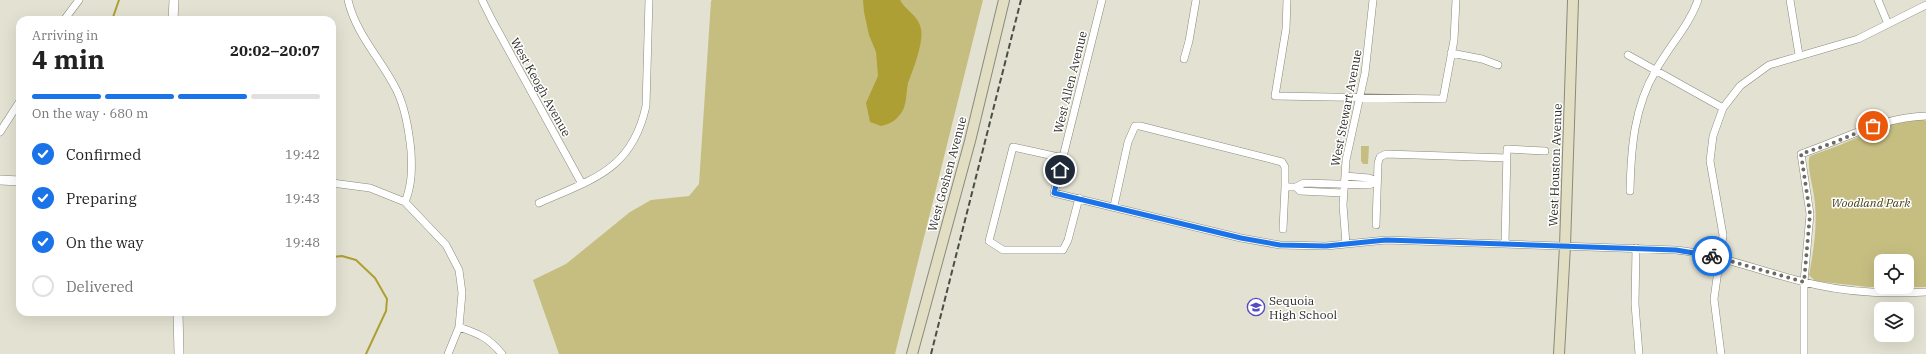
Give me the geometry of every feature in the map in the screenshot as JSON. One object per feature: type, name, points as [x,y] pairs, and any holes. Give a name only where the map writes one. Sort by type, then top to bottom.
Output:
[{"type":"main road","name":"West Goshen Avenue","points":[[912,354],[970,141],[1004,0]]},
{"type":"main road","name":"West Houston Avenue","points":[[1559,354],[1565,246],[1573,0]]},
{"type":"street","points":[[67,16],[79,0]]},
{"type":"street","points":[[173,16],[174,0]]},
{"type":"street","points":[[348,0],[350,12],[365,40],[397,91],[408,125],[412,162],[411,189],[405,202]]},
{"type":"street","name":"West Keogh Avenue","points":[[482,0],[582,184]]},
{"type":"street","points":[[539,203],[582,184],[612,167],[625,155],[635,140],[642,123],[646,106],[649,0]]},
{"type":"street","name":"West Allen Avenue","points":[[1079,198],[1054,193],[1102,0]]},
{"type":"street","points":[[1184,59],[1190,41],[1196,0]]},
{"type":"street","points":[[1288,0],[1286,29],[1275,96],[1443,99],[1451,53],[1456,0]]},
{"type":"street","name":"West Stewart Avenue","points":[[1346,244],[1343,193],[1348,144],[1370,44],[1373,0]]},
{"type":"street","points":[[1630,191],[1632,144],[1637,114],[1645,91],[1655,71],[1691,16],[1698,0]]},
{"type":"street","points":[[1790,0],[1799,55]]},
{"type":"street","points":[[1878,0],[1888,24]]},
{"type":"street","points":[[1721,354],[1714,299],[1716,275],[1721,258],[1722,223],[1714,190],[1710,161],[1713,136],[1723,108],[1740,86],[1768,66],[1799,55],[1851,42],[1925,7]]},
{"type":"street","points":[[1451,53],[1482,59],[1498,65]]},
{"type":"street","points":[[1628,55],[1723,108]]},
{"type":"street","points":[[0,132],[16,107]]},
{"type":"street","points":[[1804,354],[1804,282],[1810,214],[1801,154],[1833,143],[1888,120],[1926,116]]},
{"type":"street","points":[[1114,206],[1128,142],[1135,126],[1140,126],[1282,162],[1286,168],[1283,229]]},
{"type":"street","points":[[1063,158],[1013,147],[989,241],[1003,250],[1063,250],[1068,240],[1079,198],[1260,242],[1292,246],[1346,244],[1386,240],[1636,248],[1700,253],[1804,282],[1854,291],[1926,292]]},
{"type":"street","points":[[1505,244],[1507,150],[1545,151]]},
{"type":"street","points":[[1376,225],[1378,163],[1380,157],[1386,154],[1507,158]]},
{"type":"street","points":[[1345,176],[1363,181],[1369,185],[1378,181]]},
{"type":"street","points":[[0,180],[16,181]]},
{"type":"street","points":[[1285,187],[1296,187],[1304,183],[1344,184],[1363,181]]},
{"type":"street","points":[[336,184],[370,188],[405,202],[446,245],[459,270],[462,293],[459,327],[448,354]]},
{"type":"street","points":[[1296,187],[1300,191],[1343,193]]},
{"type":"street","points":[[1636,248],[1634,304],[1639,354]]},
{"type":"street","points":[[178,316],[179,354]]},
{"type":"street","points":[[459,327],[481,334],[494,344],[502,354]]},
{"type":"green space","points":[[712,0],[983,0],[895,354],[559,354],[533,280],[566,264],[630,212],[651,200],[689,196],[699,184]]},
{"type":"green space","name":"Woodland Park","points":[[1923,119],[1926,121],[1926,287],[1914,287],[1914,254],[1874,254],[1874,287],[1815,281],[1809,275],[1814,245],[1816,216],[1809,169],[1809,159],[1810,156],[1886,125]]},
{"type":"green space","points":[[1361,146],[1369,146],[1368,164],[1363,164],[1361,161]]},
{"type":"shaded area","points":[[863,0],[900,0],[920,24],[922,35],[920,48],[908,83],[903,110],[894,121],[881,126],[870,122],[866,103],[878,76],[876,52],[869,35]]},
{"type":"waterway","points":[[113,16],[119,0]]},
{"type":"waterway","points":[[336,257],[342,256],[356,260],[375,278],[387,299],[386,311],[366,354]]},
{"type":"railway","points":[[931,354],[1021,0]]},
{"type":"way so far","points":[[1712,256],[1804,282],[1810,214],[1801,154],[1833,143],[1873,126]]},
{"type":"place","name":"Sequoia High School","points":[[1256,307]]},
{"type":"route","points":[[1060,170],[1054,193],[1114,206],[1241,238],[1280,245],[1326,246],[1386,240],[1636,248],[1676,250],[1712,256]]}]
